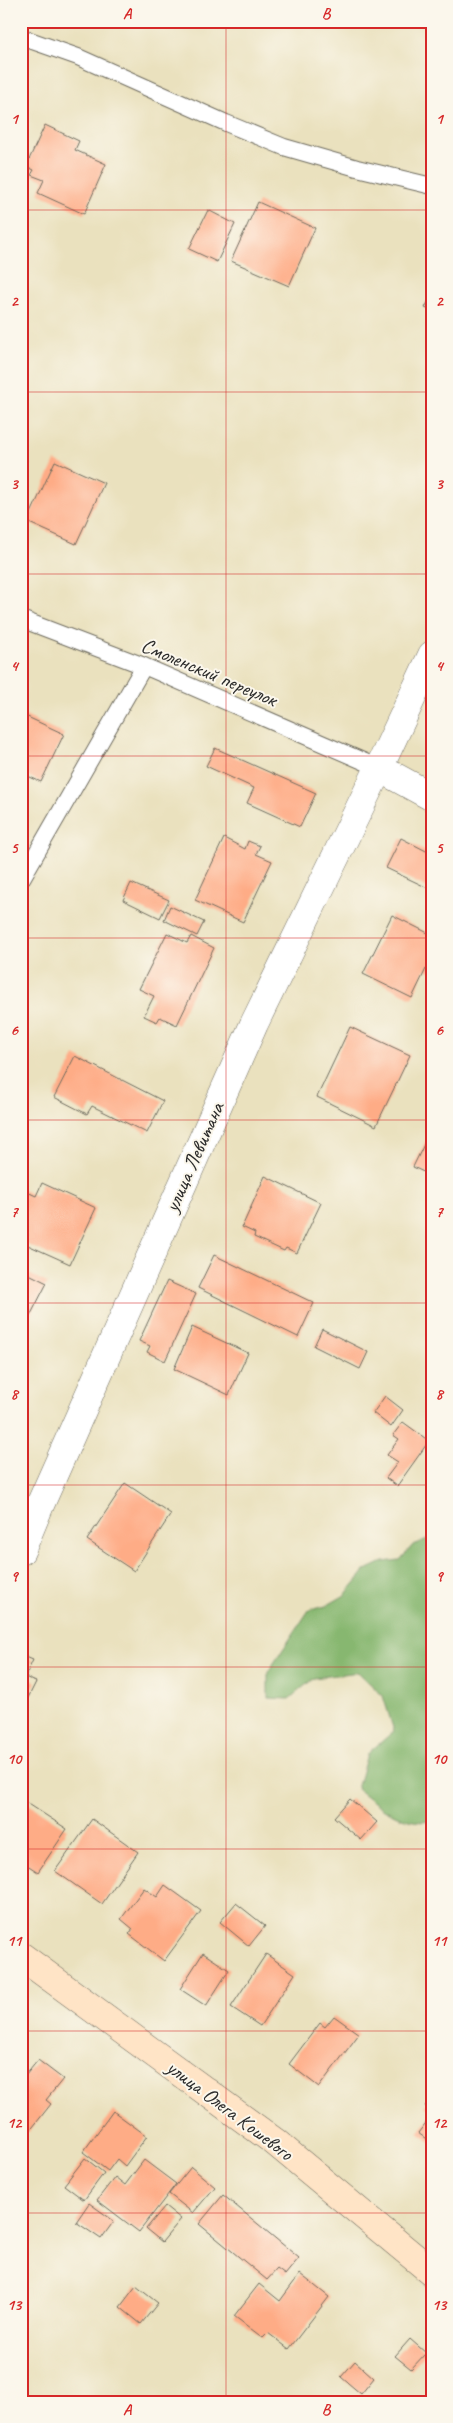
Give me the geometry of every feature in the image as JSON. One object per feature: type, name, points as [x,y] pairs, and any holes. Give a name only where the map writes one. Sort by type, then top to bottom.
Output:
[{"type":"street","name":"улица Левитана","points":[[21,1551],[254,1024],[432,655]]},
{"type":"street","points":[[379,768],[432,797]]},
{"type":"street","name":"улица Олега Кошевого","points":[[21,1956],[275,2142],[432,2272]]},
{"type":"lane","points":[[21,37],[78,57],[284,147],[357,168],[432,186]]},
{"type":"lane","name":"Смоленский переулок","points":[[21,619],[144,666],[379,768]]},
{"type":"lane","points":[[21,880],[144,666]]},
{"type":"green space","points":[[432,1537],[432,1821],[421,1822],[401,1818],[382,1808],[357,1789],[367,1754],[394,1731],[383,1696],[358,1672],[314,1678],[289,1699],[268,1698],[268,1672],[309,1610],[326,1606],[345,1595],[366,1570],[383,1562],[400,1560],[413,1545]]},
{"type":"building","points":[[45,125],[79,141],[75,150],[106,164],[84,214],[38,193],[44,180],[31,175],[34,170],[26,166]]},
{"type":"building","points":[[21,198],[27,201],[21,213]]},
{"type":"building","points":[[258,202],[315,228],[289,286],[231,261]]},
{"type":"building","points":[[208,210],[235,224],[217,262],[189,249]]},
{"type":"building","points":[[432,294],[432,311],[425,308]]},
{"type":"building","points":[[21,457],[27,460],[21,472]]},
{"type":"building","points":[[55,461],[104,483],[76,544],[27,522]]},
{"type":"building","points":[[21,714],[64,734],[41,782],[21,773]]},
{"type":"building","points":[[215,748],[316,793],[300,827],[247,803],[254,788],[206,766]]},
{"type":"building","points":[[224,838],[245,849],[248,841],[260,846],[256,854],[272,861],[243,922],[195,900]]},
{"type":"building","points":[[401,838],[432,854],[432,890],[386,868]]},
{"type":"building","points":[[131,883],[169,900],[160,918],[123,900]]},
{"type":"building","points":[[170,906],[204,922],[197,936],[164,920]]},
{"type":"building","points":[[392,915],[432,935],[432,972],[426,969],[412,998],[363,974]]},
{"type":"building","points":[[167,933],[187,943],[191,936],[214,948],[177,1025],[160,1017],[157,1022],[144,1016],[154,996],[139,989]]},
{"type":"building","points":[[350,1027],[410,1055],[376,1126],[317,1097]]},
{"type":"building","points":[[75,1056],[163,1101],[147,1133],[92,1106],[87,1114],[54,1097]]},
{"type":"building","points":[[432,1128],[432,1176],[413,1167]]},
{"type":"building","points":[[265,1176],[321,1203],[297,1253],[286,1248],[284,1251],[254,1237],[255,1233],[242,1227]]},
{"type":"building","points":[[42,1183],[96,1208],[70,1264],[21,1242],[21,1189],[36,1196]]},
{"type":"building","points":[[214,1255],[314,1303],[298,1337],[198,1288]]},
{"type":"building","points":[[21,1270],[47,1283],[30,1316],[21,1312]]},
{"type":"building","points":[[167,1281],[196,1294],[165,1361],[147,1352],[150,1346],[139,1341]]},
{"type":"building","points":[[192,1327],[248,1353],[229,1395],[174,1369]]},
{"type":"building","points":[[322,1329],[368,1352],[360,1369],[314,1346]]},
{"type":"building","points":[[385,1396],[403,1410],[391,1427],[373,1413]]},
{"type":"building","points":[[403,1422],[429,1441],[397,1486],[386,1478],[398,1462],[387,1455],[399,1439],[393,1435]]},
{"type":"building","points":[[125,1483],[171,1514],[134,1571],[87,1540]]},
{"type":"building","points":[[21,1655],[33,1660],[25,1677],[36,1682],[21,1712]]},
{"type":"building","points":[[21,1799],[67,1829],[38,1872],[21,1861]]},
{"type":"building","points":[[350,1799],[377,1822],[361,1840],[334,1817]]},
{"type":"building","points":[[92,1819],[138,1852],[102,1904],[55,1871]]},
{"type":"building","points":[[165,1885],[201,1911],[164,1961],[129,1934],[133,1929],[121,1919],[144,1888],[157,1897]]},
{"type":"building","points":[[236,1903],[265,1926],[249,1946],[220,1922]]},
{"type":"building","points":[[203,1953],[229,1970],[206,2006],[180,1989]]},
{"type":"building","points":[[266,1954],[295,1974],[260,2026],[231,2007]]},
{"type":"building","points":[[334,2016],[359,2034],[319,2087],[289,2064],[320,2023],[325,2027]]},
{"type":"building","points":[[38,2060],[63,2079],[46,2100],[51,2104],[29,2132],[21,2125],[21,2081]]},
{"type":"building","points":[[432,2098],[432,2111],[425,2106]]},
{"type":"building","points":[[113,2111],[147,2136],[125,2166],[117,2159],[108,2171],[83,2152]]},
{"type":"building","points":[[432,2115],[432,2143],[418,2133]]},
{"type":"building","points":[[85,2158],[104,2173],[84,2200],[64,2185]]},
{"type":"building","points":[[144,2160],[176,2184],[139,2232],[97,2200],[115,2177],[125,2185]]},
{"type":"building","points":[[191,2167],[215,2187],[193,2213],[169,2194]]},
{"type":"building","points":[[223,2195],[299,2258],[285,2275],[277,2269],[267,2280],[199,2224]]},
{"type":"building","points":[[89,2203],[114,2221],[101,2239],[76,2222]]},
{"type":"building","points":[[165,2206],[181,2219],[162,2242],[146,2229]]},
{"type":"building","points":[[300,2274],[329,2297],[289,2349],[268,2333],[263,2338],[234,2316],[259,2284],[280,2301]]},
{"type":"building","points":[[136,2286],[158,2303],[141,2324],[120,2307]]},
{"type":"building","points":[[410,2339],[426,2353],[411,2369],[395,2356]]},
{"type":"building","points":[[355,2361],[374,2378],[361,2394],[341,2377]]},
{"type":"building","points":[[432,2390],[432,2402],[421,2402]]}]
